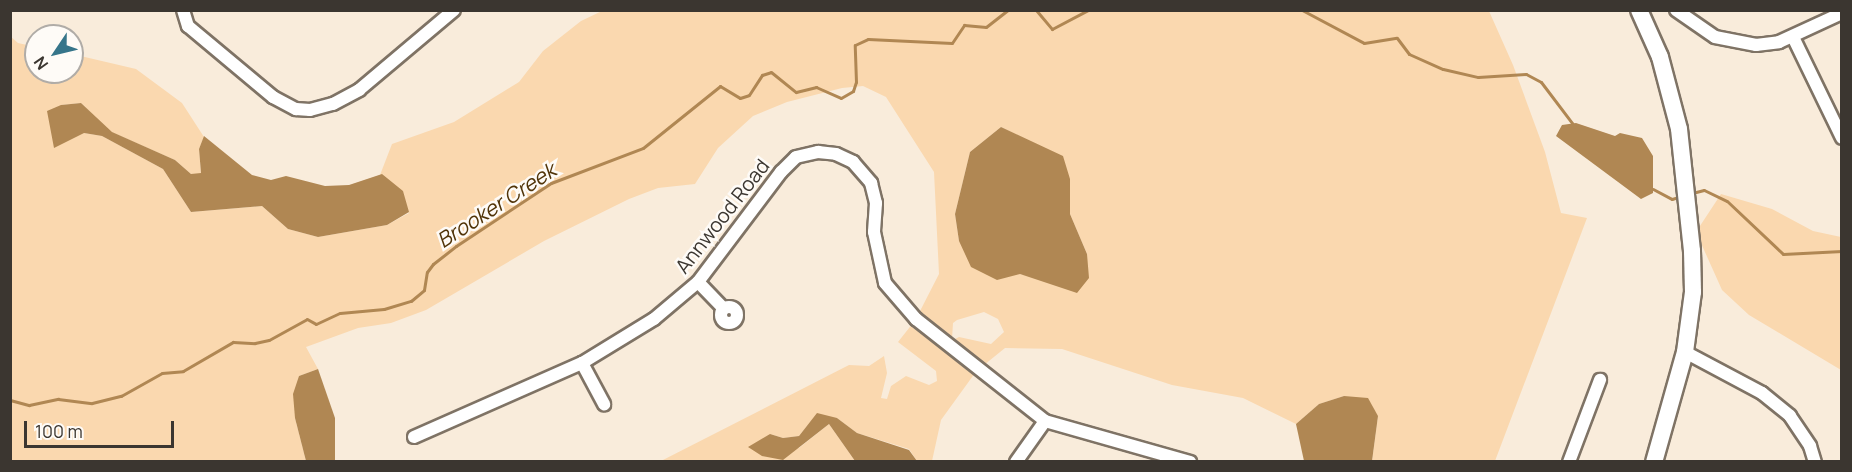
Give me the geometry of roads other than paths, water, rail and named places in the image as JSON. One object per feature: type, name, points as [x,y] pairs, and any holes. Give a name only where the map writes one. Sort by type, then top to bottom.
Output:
[{"type":"street","points":[[183,10],[188,27],[273,97],[296,109],[310,110],[333,105],[359,90],[454,10]]},
{"type":"street","points":[[1639,10],[1660,57],[1679,129],[1692,261],[1685,352],[1654,462]]},
{"type":"street","points":[[1676,10],[1703,32],[1737,45],[1766,44],[1793,37],[1842,13]]},
{"type":"street","points":[[1793,37],[1842,138]]},
{"type":"street","name":"Annwood Road","points":[[414,437],[582,363],[654,319],[698,282],[788,165],[796,158],[818,152],[836,154],[853,162],[871,183],[876,203],[874,232],[878,261],[885,283],[898,302],[1045,421],[1190,462]]},
{"type":"street","points":[[698,282],[724,309]]},
{"type":"street","points":[[1685,352],[1762,393],[1781,409],[1810,446],[1815,462]]},
{"type":"street","points":[[582,363],[604,404]]},
{"type":"street","points":[[1569,462],[1600,380]]},
{"type":"street","points":[[1016,462],[1045,421]]},
{"type":"waterway","name":"Brooker Creek","points":[[10,400],[29,405],[58,399],[92,403],[121,396],[162,373],[183,371],[233,342],[255,343],[269,340],[307,319],[316,324],[340,313],[384,309],[411,301],[424,290],[427,272],[433,264],[456,246],[551,183],[643,148],[720,86],[740,98],[749,95],[762,75],[771,72],[796,92],[816,87],[841,98],[853,91],[856,82],[855,45],[868,39],[952,43],[964,25],[986,27],[1008,10]]},
{"type":"waterway","name":"Brooker Creek","points":[[1036,10],[1052,29],[1088,10]]},
{"type":"waterway","name":"Brooker Creek","points":[[1302,10],[1364,43],[1397,38],[1409,54],[1443,69],[1478,77],[1526,74],[1541,82],[1575,127]]},
{"type":"waterway","name":"Brooker Creek","points":[[1653,189],[1672,199],[1678,197]]},
{"type":"waterway","name":"Brooker Creek","points":[[1696,192],[1704,190],[1727,201],[1783,254],[1842,251]]}]
